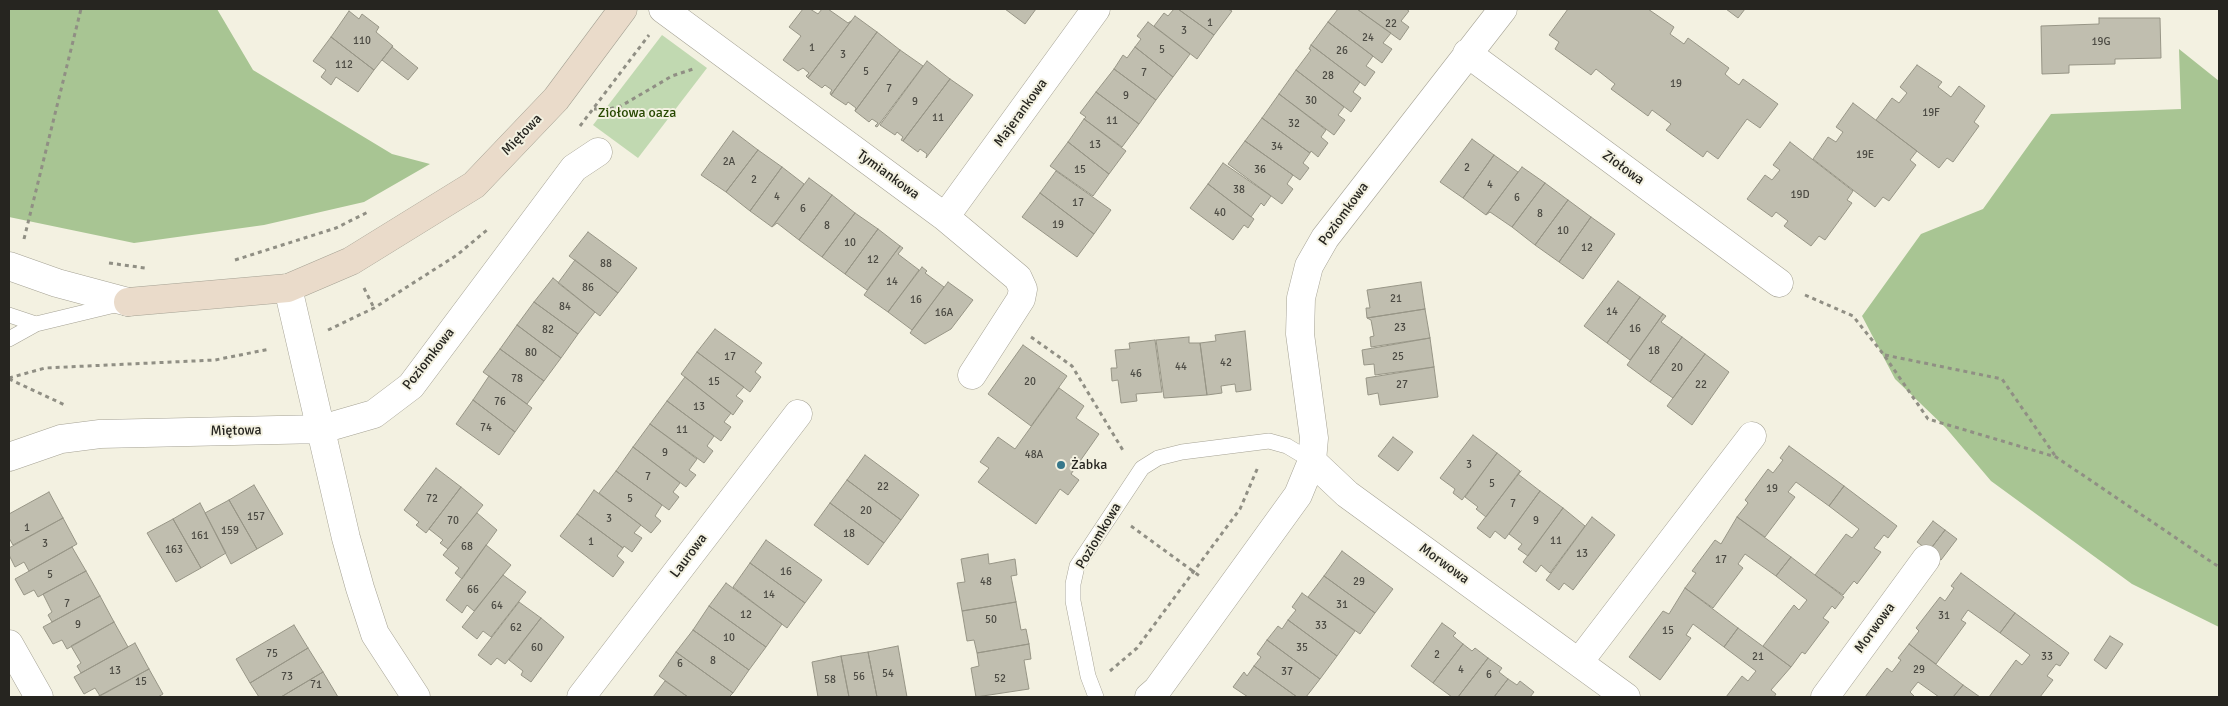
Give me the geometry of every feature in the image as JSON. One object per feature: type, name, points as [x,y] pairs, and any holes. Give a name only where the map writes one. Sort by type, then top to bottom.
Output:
[{"type":"street","name":"Miętowa","points":[[16,255],[57,283],[128,302],[288,288],[351,260],[474,185],[556,99],[623,9]]},
{"type":"street","name":"Majerankowa","points":[[945,217],[1096,9]]},
{"type":"street","name":"Poziomkowa","points":[[1149,697],[1157,690],[1298,495],[1312,461],[1314,438],[1300,334],[1301,298],[1309,266],[1325,238],[1503,9]]},
{"type":"street","name":"Tymiankowa","points":[[664,10],[945,217],[1018,278],[1023,289],[1021,299],[972,375]]},
{"type":"street","name":"Ziołowa","points":[[1467,53],[1779,283]]},
{"type":"street","name":"Poziomkowa","points":[[322,430],[374,414],[410,386],[574,168],[598,152]]},
{"type":"street","points":[[288,288],[346,538],[375,634],[416,697]]},
{"type":"street","name":"Laurowa","points":[[581,697],[798,414]]},
{"type":"street","name":"Miętowa","points":[[9,457],[61,439],[100,434],[322,430]]},
{"type":"street","points":[[1579,662],[1752,436]]},
{"type":"street","name":"Morwowa","points":[[1312,461],[1348,494],[1626,697]]},
{"type":"street","name":"Morwowa","points":[[1825,697],[1926,559]]},
{"type":"street","points":[[9,644],[39,697]]},
{"type":"lane","points":[[9,339],[36,324],[128,302]]},
{"type":"lane","points":[[9,315],[36,324]]},
{"type":"lane","name":"Poziomkowa","points":[[1094,692],[1073,601],[1073,584],[1077,566],[1142,468],[1158,458],[1182,452],[1269,441],[1287,446],[1312,461]]},
{"type":"path","points":[[16,255],[81,9]]},
{"type":"path","points":[[576,132],[664,10]]},
{"type":"path","points":[[594,109],[609,109],[621,106],[672,76],[699,68]]},
{"type":"path","points":[[233,261],[336,228],[376,208]]},
{"type":"path","points":[[100,261],[148,268]]},
{"type":"path","points":[[1779,283],[1853,316],[1884,355],[1928,418],[2056,457],[2219,567]]},
{"type":"path","points":[[1008,320],[1072,366],[1123,451],[1142,468]]},
{"type":"path","points":[[1884,355],[2002,379],[2056,457]]},
{"type":"path","points":[[1094,692],[1137,648],[1240,510],[1269,441]]},
{"type":"path","points":[[1113,512],[1226,596]]},
{"type":"green space","points":[[9,9],[217,9],[253,70],[392,154],[430,164],[364,202],[264,225],[134,243],[9,217]]},
{"type":"green space","name":"Ziołowa oaza","points":[[662,35],[707,68],[638,158],[593,125]]},
{"type":"green space","points":[[2179,49],[2219,81],[2219,627],[2132,584],[1991,481],[1946,428],[1895,379],[1862,316],[1921,234],[1983,209],[2051,114],[2181,109]]},
{"type":"building","points":[[803,9],[810,9],[818,14],[822,9],[828,9],[848,23],[851,21],[808,78],[806,76],[809,73],[803,68],[798,71],[783,60],[801,36],[789,27]]},
{"type":"building","points":[[1005,9],[1036,9],[1025,24]]},
{"type":"building","points":[[1174,9],[1178,9],[1214,35],[1197,59],[1154,26],[1164,13],[1168,16]]},
{"type":"building","points":[[1178,9],[1228,9],[1232,11],[1214,35]]},
{"type":"building","points":[[1338,9],[1357,9],[1391,33],[1383,43],[1392,49],[1382,63],[1328,22]]},
{"type":"building","points":[[1357,9],[1406,9],[1409,11],[1401,21],[1409,27],[1400,40]]},
{"type":"building","points":[[1568,9],[1648,9],[1674,27],[1670,34],[1684,44],[1688,38],[1729,68],[1725,74],[1732,80],[1739,85],[1743,79],[1778,104],[1760,128],[1747,119],[1718,159],[1707,151],[1703,157],[1666,130],[1671,124],[1652,110],[1648,116],[1611,89],[1615,84],[1596,69],[1591,75],[1555,49],[1559,42],[1549,35]]},
{"type":"building","points":[[1726,9],[1745,9],[1738,18]]},
{"type":"building","points":[[349,11],[359,19],[362,14],[379,27],[376,32],[393,46],[374,70],[331,37]]},
{"type":"building","points":[[855,16],[877,32],[831,95],[832,90],[825,85],[822,88],[808,78]]},
{"type":"building","points":[[2099,18],[2160,18],[2161,58],[2115,59],[2115,64],[2069,65],[2069,73],[2042,74],[2041,26],[2099,24]]},
{"type":"building","points":[[1148,22],[1190,54],[1173,77],[1135,47],[1141,39],[1137,36]]},
{"type":"building","points":[[1328,22],[1373,56],[1366,66],[1375,72],[1365,86],[1311,45]]},
{"type":"building","points":[[877,32],[900,50],[855,111],[856,108],[848,102],[846,105],[831,95]]},
{"type":"building","points":[[331,37],[374,70],[358,92],[336,77],[331,85],[321,77],[326,70],[313,61]]},
{"type":"building","points":[[1311,45],[1360,82],[1353,92],[1361,98],[1351,112],[1296,70],[1311,50],[1309,49]]},
{"type":"building","points":[[392,47],[418,68],[408,80],[382,60]]},
{"type":"building","points":[[1135,47],[1173,77],[1156,100],[1114,69],[1123,55],[1127,58]]},
{"type":"building","points":[[900,50],[923,66],[877,127],[875,126],[878,123],[872,119],[869,122],[855,111]]},
{"type":"building","points":[[927,61],[950,79],[903,141],[901,140],[903,137],[897,132],[895,135],[880,125]]},
{"type":"building","points":[[1917,65],[1942,82],[1938,87],[1951,97],[1959,86],[1985,106],[1974,122],[1979,126],[1953,162],[1947,158],[1939,168],[1876,120],[1892,98],[1899,103],[1907,93],[1900,87]]},
{"type":"building","points":[[1114,69],[1156,100],[1139,124],[1096,92]]},
{"type":"building","points":[[1296,70],[1344,107],[1338,115],[1345,120],[1334,135],[1279,94]]},
{"type":"building","points":[[950,79],[973,95],[926,158],[927,154],[920,149],[918,152],[903,141]]},
{"type":"building","points":[[1096,92],[1139,124],[1122,147],[1084,119],[1086,117],[1080,113]]},
{"type":"building","points":[[1279,94],[1326,130],[1321,137],[1328,143],[1318,157],[1262,118]]},
{"type":"building","points":[[1853,103],[1917,151],[1910,160],[1916,165],[1889,201],[1883,197],[1875,207],[1813,159],[1828,137],[1836,142],[1843,132],[1836,127]]},
{"type":"building","points":[[1262,118],[1310,153],[1303,163],[1309,168],[1300,180],[1245,141]]},
{"type":"building","points":[[1084,119],[1126,151],[1109,174],[1068,142]]},
{"type":"building","points":[[733,131],[758,150],[726,192],[701,175]]},
{"type":"building","points":[[1472,139],[1494,155],[1463,198],[1440,182]]},
{"type":"building","points":[[1245,141],[1293,175],[1287,184],[1293,189],[1282,204],[1228,164]]},
{"type":"building","points":[[1068,142],[1109,174],[1093,196],[1050,166]]},
{"type":"building","points":[[1790,142],[1853,191],[1847,200],[1852,203],[1825,240],[1819,236],[1811,246],[1784,226],[1788,221],[1776,212],[1772,217],[1747,199],[1765,175],[1772,180],[1780,170],[1773,165]]},
{"type":"building","points":[[758,150],[782,167],[750,211],[726,192]]},
{"type":"building","points":[[1494,155],[1518,172],[1486,215],[1463,198]]},
{"type":"building","points":[[1223,163],[1271,196],[1264,206],[1261,203],[1251,217],[1208,184]]},
{"type":"building","points":[[782,167],[804,184],[772,227],[750,211]]},
{"type":"building","points":[[1522,167],[1545,183],[1512,227],[1490,212],[1486,215]]},
{"type":"building","points":[[1056,171],[1111,210],[1094,234],[1040,193]]},
{"type":"building","points":[[809,178],[832,195],[799,240],[777,223],[772,227]]},
{"type":"building","points":[[1545,183],[1568,200],[1535,245],[1512,227]]},
{"type":"building","points":[[1208,184],[1254,219],[1248,228],[1244,225],[1233,240],[1190,208]]},
{"type":"building","points":[[1040,193],[1094,234],[1077,257],[1022,217]]},
{"type":"building","points":[[832,195],[855,213],[822,257],[799,240]]},
{"type":"building","points":[[1568,200],[1591,217],[1559,262],[1535,245]]},
{"type":"building","points":[[855,213],[878,229],[845,274],[822,257]]},
{"type":"building","points":[[1591,217],[1615,234],[1583,279],[1559,262]]},
{"type":"building","points":[[878,229],[900,246],[867,290],[845,274]]},
{"type":"building","points":[[588,232],[637,268],[618,293],[569,256]]},
{"type":"building","points":[[900,246],[903,248],[898,254],[919,270],[888,312],[864,295]]},
{"type":"building","points":[[575,260],[618,293],[600,316],[558,283]]},
{"type":"building","points":[[922,267],[927,271],[925,273],[944,287],[912,330],[888,312]]},
{"type":"building","points":[[553,278],[595,312],[578,334],[534,302]]},
{"type":"building","points":[[1618,281],[1640,297],[1607,343],[1584,326]]},
{"type":"building","points":[[948,282],[973,300],[951,329],[925,344],[910,333]]},
{"type":"building","points":[[1421,282],[1425,309],[1367,318],[1366,308],[1370,308],[1367,290]]},
{"type":"building","points":[[1640,297],[1663,314],[1630,360],[1607,343]]},
{"type":"building","points":[[534,302],[578,334],[561,358],[517,325]]},
{"type":"building","points":[[1425,309],[1430,338],[1371,347],[1370,337],[1374,336],[1371,320],[1367,318]]},
{"type":"building","points":[[1663,314],[1666,316],[1661,322],[1682,337],[1650,382],[1627,365]]},
{"type":"building","points":[[517,325],[561,358],[544,381],[500,349]]},
{"type":"building","points":[[715,329],[762,363],[755,372],[761,377],[750,392],[697,352]]},
{"type":"building","points":[[1245,331],[1251,390],[1236,392],[1235,384],[1221,386],[1222,393],[1207,395],[1200,343],[1216,341],[1215,335]]},
{"type":"building","points":[[1189,337],[1189,343],[1200,343],[1207,395],[1164,398],[1156,340]]},
{"type":"building","points":[[1682,337],[1705,354],[1673,398],[1650,382]]},
{"type":"building","points":[[1430,338],[1434,367],[1375,375],[1374,364],[1364,365],[1362,350]]},
{"type":"building","points":[[1155,340],[1162,392],[1136,394],[1137,401],[1121,403],[1118,380],[1112,381],[1111,368],[1117,368],[1115,350],[1130,349],[1129,343]]},
{"type":"building","points":[[1023,345],[1067,376],[1031,426],[988,394]]},
{"type":"building","points":[[500,349],[544,381],[527,404],[483,372]]},
{"type":"building","points":[[697,352],[744,387],[736,396],[743,401],[733,415],[681,374]]},
{"type":"building","points":[[1705,354],[1729,372],[1692,425],[1667,406]]},
{"type":"building","points":[[1434,367],[1438,397],[1380,405],[1378,393],[1368,395],[1366,378]]},
{"type":"building","points":[[489,376],[532,408],[515,432],[473,400]]},
{"type":"building","points":[[685,377],[731,413],[724,422],[731,427],[721,441],[667,401]]},
{"type":"building","points":[[1059,388],[1084,406],[1076,418],[1099,434],[1071,474],[1079,480],[1068,495],[1060,489],[1036,524],[978,482],[989,468],[980,462],[998,437],[1015,449]]},
{"type":"building","points":[[473,400],[515,432],[499,455],[456,424]]},
{"type":"building","points":[[667,401],[714,436],[707,446],[713,451],[704,463],[650,424]]},
{"type":"building","points":[[650,424],[697,459],[689,470],[696,475],[686,487],[633,447]]},
{"type":"building","points":[[1473,435],[1497,453],[1462,500],[1453,493],[1455,489],[1440,478]]},
{"type":"building","points":[[1393,437],[1413,452],[1398,471],[1378,456]]},
{"type":"building","points":[[1789,446],[1844,486],[1829,506],[1796,482],[1788,492],[1795,497],[1765,537],[1737,517],[1748,503],[1745,500],[1768,469],[1773,473],[1783,460],[1780,458]]},
{"type":"building","points":[[633,447],[680,483],[673,492],[679,497],[669,510],[616,471]]},
{"type":"building","points":[[1497,453],[1520,471],[1486,517],[1476,509],[1478,507],[1465,497]]},
{"type":"building","points":[[865,455],[919,495],[901,520],[847,480]]},
{"type":"building","points":[[436,468],[461,487],[426,533],[416,525],[419,522],[404,510]]},
{"type":"building","points":[[616,471],[662,505],[655,516],[661,521],[651,533],[599,493]]},
{"type":"building","points":[[1518,474],[1540,491],[1505,539],[1495,531],[1490,538],[1477,528]]},
{"type":"building","points":[[847,480],[901,520],[884,543],[830,503]]},
{"type":"building","points":[[254,485],[283,534],[257,549],[229,500]]},
{"type":"building","points":[[1844,486],[1897,526],[1888,538],[1884,535],[1874,548],[1881,552],[1857,584],[1854,581],[1843,595],[1815,575],[1846,534],[1852,538],[1859,529],[1829,506]]},
{"type":"building","points":[[461,487],[483,505],[448,549],[440,543],[443,540],[429,529]]},
{"type":"building","points":[[594,490],[641,525],[634,533],[642,538],[632,552],[624,546],[623,548],[577,514]]},
{"type":"building","points":[[1540,491],[1563,508],[1528,556],[1518,549],[1522,544],[1509,534]]},
{"type":"building","points":[[49,492],[63,518],[13,545],[9,538],[9,514]]},
{"type":"building","points":[[229,500],[257,549],[231,564],[205,513]]},
{"type":"building","points":[[200,503],[226,553],[201,568],[173,519]]},
{"type":"building","points":[[830,503],[884,543],[868,565],[814,525]]},
{"type":"building","points":[[1563,508],[1585,526],[1550,573],[1541,565],[1536,572],[1523,562]]},
{"type":"building","points":[[477,513],[497,530],[462,579],[455,573],[459,568],[443,555]]},
{"type":"building","points":[[577,514],[623,548],[617,556],[624,562],[613,577],[560,536]]},
{"type":"building","points":[[1592,517],[1615,535],[1573,590],[1564,583],[1559,590],[1546,580]]},
{"type":"building","points":[[1737,517],[1791,557],[1776,576],[1745,554],[1738,564],[1743,568],[1713,608],[1685,588],[1696,573],[1692,571],[1715,540],[1721,544]]},
{"type":"building","points":[[63,518],[77,544],[29,571],[24,562],[15,567],[9,555],[9,548]]},
{"type":"building","points":[[173,519],[201,568],[176,582],[147,533]]},
{"type":"building","points":[[1933,521],[1945,530],[1929,551],[1917,542]]},
{"type":"building","points":[[1945,530],[1957,539],[1941,560],[1929,551]]},
{"type":"building","points":[[766,540],[822,580],[805,603],[750,563]]},
{"type":"building","points":[[486,545],[511,565],[474,611],[467,605],[462,613],[446,600]]},
{"type":"building","points":[[72,547],[86,571],[38,597],[34,590],[24,595],[15,579]]},
{"type":"building","points":[[1342,551],[1393,589],[1375,613],[1324,576]]},
{"type":"building","points":[[988,554],[989,564],[1015,559],[1017,575],[1011,576],[1016,602],[962,611],[957,583],[965,582],[961,559]]},
{"type":"building","points":[[1791,557],[1844,597],[1835,609],[1832,606],[1823,618],[1829,622],[1805,654],[1802,652],[1791,667],[1763,646],[1794,605],[1799,610],[1807,600],[1776,576]]},
{"type":"building","points":[[750,563],[805,603],[787,628],[733,587]]},
{"type":"building","points":[[86,571],[100,596],[52,622],[48,615],[52,612],[43,594]]},
{"type":"building","points":[[1961,573],[2015,613],[2000,633],[1968,610],[1961,620],[1966,623],[1936,664],[1909,644],[1919,631],[1916,628],[1940,597],[1945,601],[1954,588],[1951,586]]},
{"type":"building","points":[[503,575],[526,592],[491,637],[483,631],[477,639],[462,627]]},
{"type":"building","points":[[1324,576],[1375,613],[1360,634],[1308,597]]},
{"type":"building","points":[[726,583],[782,624],[766,647],[709,606]]},
{"type":"building","points":[[1685,588],[1738,628],[1724,647],[1693,624],[1686,635],[1691,638],[1660,680],[1629,657],[1663,611],[1669,614]]},
{"type":"building","points":[[1302,593],[1355,631],[1337,656],[1288,620],[1296,610],[1292,607]]},
{"type":"building","points":[[100,596],[114,622],[67,649],[62,640],[53,644],[43,627]]},
{"type":"building","points":[[519,602],[541,618],[505,664],[497,658],[491,665],[478,655]]},
{"type":"building","points":[[1016,602],[1021,630],[1026,629],[1029,644],[977,653],[974,640],[967,641],[962,611]]},
{"type":"building","points":[[709,606],[766,647],[749,670],[693,630]]},
{"type":"building","points":[[2015,613],[2069,653],[2060,666],[2056,664],[2047,676],[2053,680],[2040,697],[1989,697],[2016,660],[2022,665],[2030,655],[2000,633]]},
{"type":"building","points":[[541,618],[564,637],[531,682],[521,675],[523,671],[509,660]]},
{"type":"building","points":[[1288,620],[1337,656],[1320,679],[1267,640],[1278,626],[1282,629]]},
{"type":"building","points":[[114,622],[128,647],[81,673],[77,666],[81,663],[71,646]]},
{"type":"building","points":[[1442,623],[1456,633],[1453,636],[1463,644],[1433,683],[1411,666]]},
{"type":"building","points":[[294,625],[308,648],[250,683],[236,659]]},
{"type":"building","points":[[1738,628],[1791,667],[1771,690],[1776,694],[1774,697],[1726,697],[1742,676],[1748,681],[1756,671],[1724,647]]},
{"type":"building","points":[[693,630],[749,670],[733,693],[676,652]]},
{"type":"building","points":[[2110,636],[2123,644],[2106,669],[2094,660]]},
{"type":"building","points":[[1267,640],[1320,679],[1306,697],[1297,697],[1254,666],[1261,657],[1257,654]]},
{"type":"building","points":[[135,643],[149,669],[100,696],[95,688],[84,694],[74,677]]},
{"type":"building","points":[[1029,644],[1031,659],[1024,660],[1029,689],[976,697],[971,668],[979,666],[977,653]]},
{"type":"building","points":[[1463,644],[1472,651],[1475,648],[1488,658],[1458,697],[1452,697],[1433,683]]},
{"type":"building","points":[[1909,644],[1963,685],[1953,697],[1939,697],[1918,682],[1910,692],[1915,697],[1865,697],[1887,668],[1892,672],[1901,660],[1898,658]]},
{"type":"building","points":[[898,646],[907,697],[877,697],[868,652]]},
{"type":"building","points":[[308,648],[323,672],[281,697],[259,697],[250,683]]},
{"type":"building","points":[[676,652],[733,693],[729,697],[688,697],[659,676]]},
{"type":"building","points":[[868,652],[877,697],[849,697],[841,656]]},
{"type":"building","points":[[841,656],[849,697],[818,697],[812,662]]},
{"type":"building","points":[[1488,658],[1502,668],[1499,672],[1508,679],[1494,697],[1458,697]]},
{"type":"building","points":[[1254,666],[1297,697],[1248,697],[1233,687],[1244,672],[1247,676]]},
{"type":"building","points":[[149,669],[163,694],[158,697],[97,697]]},
{"type":"building","points":[[323,672],[338,697],[281,697]]},
{"type":"building","points":[[1508,679],[1517,685],[1520,681],[1534,692],[1530,697],[1494,697]]},
{"type":"building","points":[[665,681],[688,697],[653,697]]},
{"type":"building","points":[[1963,685],[1980,697],[1953,697]]},
{"type":"place","name":"Żabka","points":[[1061,465]]}]
